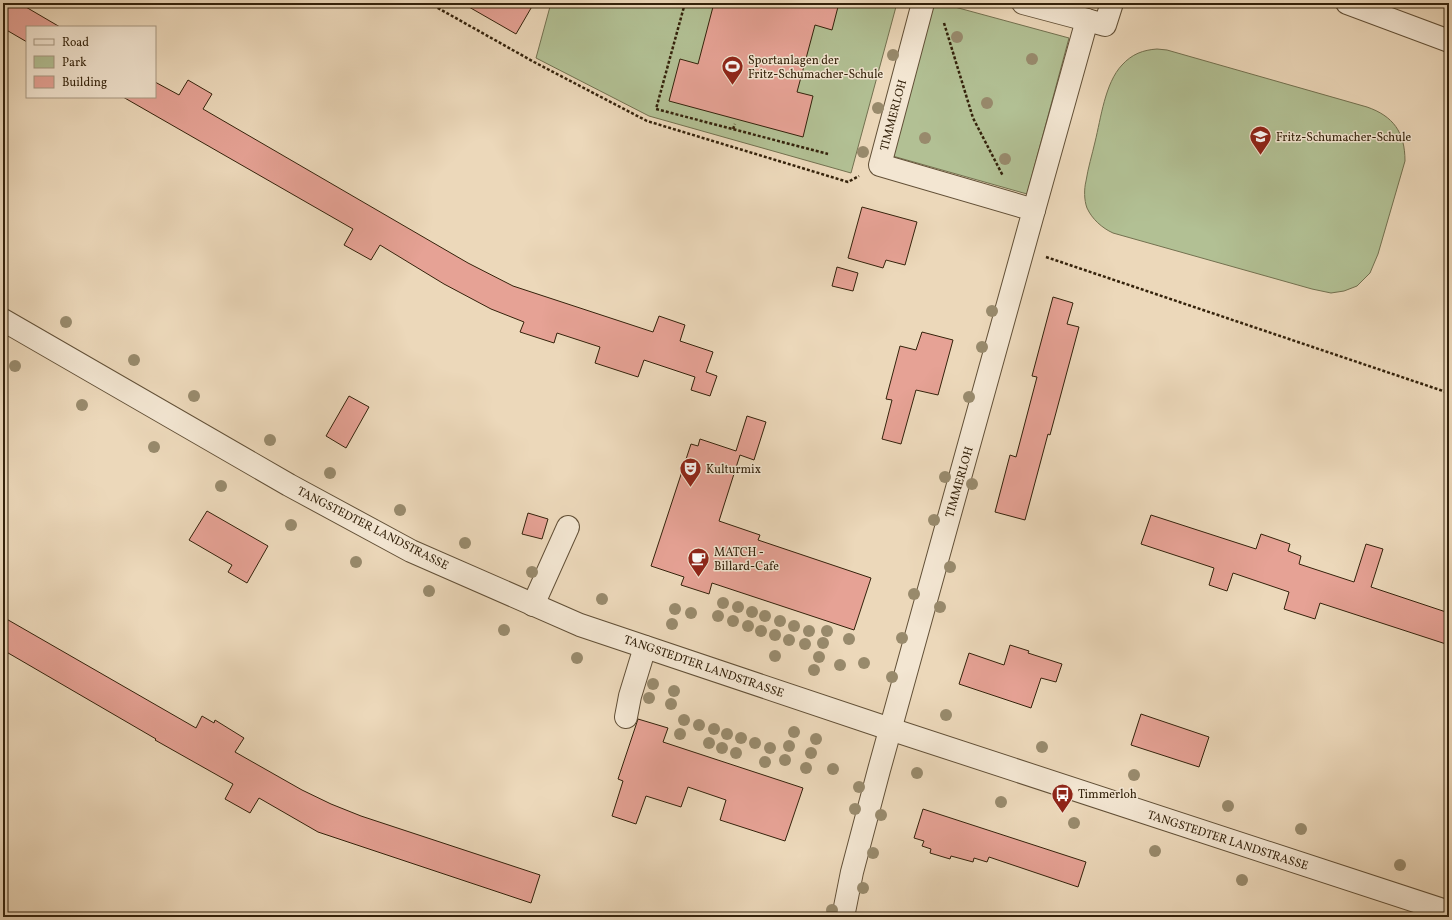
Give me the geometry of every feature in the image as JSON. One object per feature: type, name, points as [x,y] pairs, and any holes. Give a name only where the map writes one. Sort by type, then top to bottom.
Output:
[{"type":"street","name":"TIMMERLOH","points":[[924,3],[880,165],[1026,207]]},
{"type":"street","points":[[1023,3],[1105,24],[1112,3]]},
{"type":"street","points":[[1347,3],[1449,41]]},
{"type":"street","name":"TIMMERLOH","points":[[843,917],[852,872],[890,729],[973,434],[1022,249],[1026,207],[1086,20]]},
{"type":"street","name":"TANGSTEDTER LANDSTRASSE","points":[[3,320],[308,496],[411,551],[580,625],[890,729],[1449,912]]},
{"type":"street","points":[[533,605],[568,527]]},
{"type":"street","points":[[626,717],[630,696],[645,647]]},
{"type":"path","points":[[429,3],[534,62],[646,121],[848,182],[880,165]]},
{"type":"path","points":[[685,3],[656,109],[828,154]]},
{"type":"path","points":[[942,17],[973,118],[1026,207]]},
{"type":"path","points":[[733,129],[734,124]]},
{"type":"path","points":[[1022,249],[1449,393]]},
{"type":"path","points":[[3,914],[8,917]]},
{"type":"green space","name":"Sportanlagen der Fritz-Schumacher-Schule","points":[[551,3],[897,3],[851,173],[649,116],[536,58]]},
{"type":"green space","points":[[930,3],[940,3],[1069,38],[1027,194],[889,155]]},
{"type":"green space","points":[[1147,50],[1167,50],[1367,107],[1384,115],[1396,126],[1403,142],[1405,161],[1378,254],[1370,273],[1357,286],[1344,291],[1331,293],[1312,289],[1113,233],[1101,226],[1089,212],[1086,205],[1085,187],[1102,112],[1111,81],[1116,72],[1130,58]]},
{"type":"building","points":[[3,3],[19,3],[58,26],[26,26],[26,41],[3,28]]},
{"type":"building","points":[[462,3],[534,3],[516,34]]},
{"type":"building","points":[[714,3],[839,3],[832,30],[815,25],[797,92],[813,96],[803,137],[669,101],[680,59],[698,64]]},
{"type":"building","points":[[188,80],[212,94],[203,109],[468,263],[513,286],[653,332],[659,316],[685,325],[680,341],[713,352],[706,372],[717,376],[710,396],[691,390],[695,377],[644,360],[638,377],[595,363],[600,347],[557,333],[554,343],[520,332],[524,322],[491,309],[444,284],[380,245],[371,260],[344,245],[353,229],[125,98],[156,98],[156,83],[179,95]]},
{"type":"building","points":[[862,207],[917,222],[905,265],[886,260],[883,268],[848,258]]},
{"type":"building","points":[[837,267],[858,273],[853,291],[832,286]]},
{"type":"building","points":[[1053,297],[1073,303],[1067,324],[1079,327],[1025,520],[995,512],[1010,455],[1016,457],[1037,377],[1032,376]]},
{"type":"building","points":[[922,332],[953,340],[938,395],[916,390],[901,444],[882,439],[892,400],[886,399],[900,346],[916,350]]},
{"type":"building","points":[[349,396],[369,407],[346,448],[326,436]]},
{"type":"building","points":[[747,416],[766,422],[754,460],[740,455],[719,521],[760,535],[758,540],[871,578],[854,630],[712,583],[709,594],[681,585],[684,577],[651,566],[691,444],[698,446],[700,439],[736,451]]},
{"type":"building","points":[[207,511],[268,546],[247,583],[228,572],[232,565],[189,540]]},
{"type":"building","points":[[528,513],[548,519],[542,539],[522,534]]},
{"type":"building","points":[[1151,515],[1256,549],[1261,534],[1290,544],[1288,551],[1301,556],[1299,564],[1354,582],[1366,544],[1383,549],[1371,587],[1449,613],[1449,645],[1320,603],[1315,619],[1284,609],[1289,592],[1233,573],[1227,591],[1209,585],[1214,568],[1141,544]]},
{"type":"building","points":[[3,617],[196,728],[202,716],[214,723],[215,720],[244,738],[235,752],[302,790],[331,804],[361,816],[540,875],[531,903],[318,832],[259,798],[250,813],[225,799],[233,784],[155,740],[156,739],[3,650]]},
{"type":"building","points":[[1010,645],[1029,651],[1028,653],[1062,664],[1056,682],[1041,678],[1031,708],[959,684],[969,653],[1004,665]]},
{"type":"building","points":[[1141,714],[1209,737],[1199,767],[1131,745]]},
{"type":"building","points":[[638,719],[668,728],[663,742],[803,788],[785,841],[720,820],[726,800],[688,787],[681,807],[646,796],[636,824],[612,816],[623,781],[618,779]]},
{"type":"building","points":[[923,809],[1086,862],[1078,887],[989,857],[987,862],[974,858],[973,862],[951,856],[950,859],[930,853],[931,849],[922,846],[924,841],[914,838]]},
{"type":"place","name":"Sportanlagen der Fritz-Schumacher-Schule","points":[[733,86]]},
{"type":"place","name":"Fritz-Schumacher-Schule","points":[[1261,156]]},
{"type":"place","name":"Kulturmix","points":[[690,488]]},
{"type":"place","name":"MATCH - Billard-Cafe","points":[[698,578]]},
{"type":"place","name":"Timmerloh","points":[[1062,814]]}]
